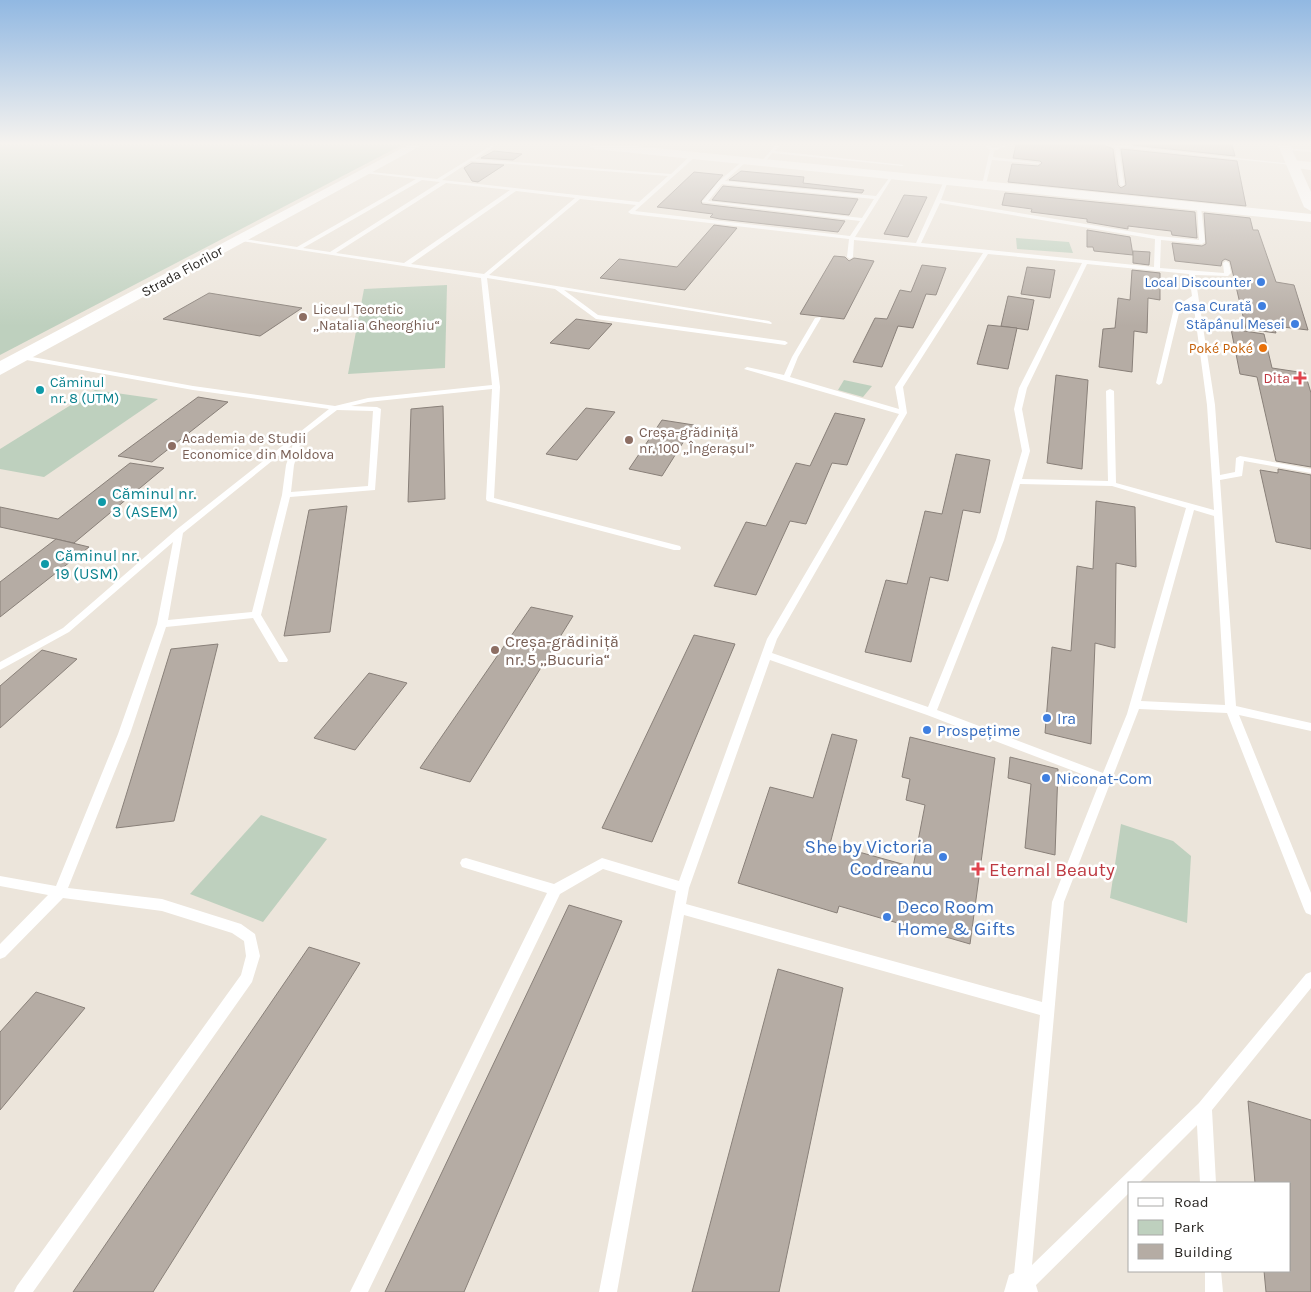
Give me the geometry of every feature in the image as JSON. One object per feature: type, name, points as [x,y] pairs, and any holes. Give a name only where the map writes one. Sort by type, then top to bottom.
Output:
[{"type":"main road","name":"Strada Florilor","points":[[0,368],[302,205]]},
{"type":"main road","points":[[1183,205],[1311,218]]},
{"type":"lane","points":[[296,249],[373,205]]},
{"type":"lane","points":[[330,254],[407,205]]},
{"type":"lane","points":[[405,265],[492,205]]},
{"type":"lane","points":[[484,277],[569,205]]},
{"type":"lane","points":[[639,205],[631,212],[852,238],[1192,273],[1226,275],[1228,273],[1226,263]]},
{"type":"lane","points":[[733,205],[862,220]]},
{"type":"lane","points":[[850,257],[852,238],[872,205]]},
{"type":"lane","points":[[918,244],[936,205]]},
{"type":"lane","points":[[964,205],[1158,238],[1202,242],[1199,207]]},
{"type":"lane","points":[[1157,269],[1158,238]]},
{"type":"lane","points":[[238,240],[557,287],[769,323]]},
{"type":"lane","points":[[608,1292],[683,888],[772,639],[903,413],[898,387],[987,251]]},
{"type":"lane","points":[[931,712],[1000,540],[1026,451],[1018,410],[1023,388],[1086,261]]},
{"type":"lane","points":[[1192,273],[1211,405],[1231,709],[1311,909]]},
{"type":"lane","points":[[484,277],[496,387],[490,499],[676,548]]},
{"type":"lane","points":[[557,287],[596,318],[785,343]]},
{"type":"lane","points":[[1159,384],[1177,308],[1196,296]]},
{"type":"lane","points":[[786,378],[795,357],[818,318]]},
{"type":"lane","points":[[21,357],[193,388],[335,408],[377,409],[372,488],[286,495]]},
{"type":"lane","points":[[747,369],[786,378],[903,413]]},
{"type":"lane","points":[[0,666],[66,630],[179,532],[335,408],[368,400],[496,387]]},
{"type":"lane","points":[[1110,391],[1112,484]]},
{"type":"lane","points":[[283,660],[256,615],[286,495],[290,465],[300,435]]},
{"type":"lane","points":[[1216,478],[1239,474],[1240,458],[1311,470]]},
{"type":"lane","points":[[1017,481],[1112,484],[1190,508],[1218,514]]},
{"type":"lane","points":[[1021,1290],[1058,902],[1134,705],[1190,508]]},
{"type":"lane","points":[[0,953],[60,892],[124,734],[162,624],[179,532]]},
{"type":"lane","points":[[162,624],[256,615]]},
{"type":"lane","points":[[767,656],[931,712],[1107,779]]},
{"type":"lane","points":[[1134,705],[1231,709],[1311,727]]},
{"type":"lane","points":[[466,863],[555,890]]},
{"type":"lane","points":[[360,1292],[555,890],[602,863],[683,888]]},
{"type":"lane","points":[[0,881],[60,892],[162,905],[236,928],[250,938],[253,956],[247,978],[23,1292]]},
{"type":"lane","points":[[679,908],[1048,1010]]},
{"type":"lane","points":[[1130,1182],[1204,1108],[1311,978]]},
{"type":"lane","points":[[1204,1108],[1208,1182]]},
{"type":"lane","points":[[1021,1290],[1128,1184]]},
{"type":"lane","points":[[1212,1272],[1214,1292]]},
{"type":"green space","points":[[0,205],[287,205],[0,355]]},
{"type":"green space","points":[[1016,238],[1069,242],[1073,253],[1017,249]]},
{"type":"green space","points":[[447,285],[445,368],[348,374],[364,289]]},
{"type":"green space","points":[[844,380],[872,386],[863,397],[838,390]]},
{"type":"green space","points":[[95,390],[158,399],[44,477],[0,469],[0,449]]},
{"type":"green space","points":[[261,815],[327,839],[263,922],[190,894]]},
{"type":"green space","points":[[1121,824],[1173,841],[1191,856],[1187,923],[1110,898]]},
{"type":"building","points":[[659,205],[713,205],[845,221],[838,232],[720,219],[710,217],[713,214],[657,207]]},
{"type":"building","points":[[760,205],[854,205],[849,215]]},
{"type":"building","points":[[899,205],[923,205],[908,237],[884,234]]},
{"type":"building","points":[[1004,205],[1128,205],[1195,212],[1197,238],[1172,235],[1171,231],[1128,226],[1128,229],[1087,222],[1087,219],[1031,212],[1032,209]]},
{"type":"building","points":[[1204,213],[1250,218],[1253,230],[1258,230],[1276,282],[1294,285],[1308,330],[1274,326],[1276,333],[1246,329],[1230,261],[1225,259],[1222,261],[1221,266],[1175,261],[1172,243],[1202,246],[1206,244]]},
{"type":"building","points":[[714,225],[737,228],[685,290],[600,278],[619,259],[677,267]]},
{"type":"building","points":[[1087,230],[1130,237],[1133,255],[1094,251],[1093,247],[1087,247]]},
{"type":"building","points":[[1133,251],[1150,252],[1149,265],[1133,263]]},
{"type":"building","points":[[834,256],[845,257],[849,261],[854,258],[874,261],[844,319],[800,314]]},
{"type":"building","points":[[922,265],[946,268],[936,295],[926,294],[913,328],[898,326],[882,367],[853,362],[875,318],[887,319],[900,290],[911,292]]},
{"type":"building","points":[[1027,267],[1055,270],[1050,298],[1021,294]]},
{"type":"building","points":[[1132,270],[1160,273],[1160,300],[1148,298],[1147,333],[1134,331],[1132,372],[1099,367],[1103,329],[1115,328],[1118,298],[1130,300]]},
{"type":"building","points":[[209,293],[302,308],[260,336],[163,319]]},
{"type":"building","points":[[1008,296],[1034,300],[1028,330],[1001,326]]},
{"type":"building","points":[[576,319],[612,324],[589,349],[550,343]]},
{"type":"building","points":[[988,325],[1017,328],[1008,369],[977,364]]},
{"type":"building","points":[[1231,329],[1264,334],[1272,368],[1305,373],[1311,393],[1311,467],[1276,461],[1257,377],[1240,374]]},
{"type":"building","points":[[1056,375],[1088,380],[1082,469],[1047,463]]},
{"type":"building","points":[[198,397],[228,402],[152,462],[118,456]]},
{"type":"building","points":[[443,406],[445,499],[408,502],[411,409]]},
{"type":"building","points":[[586,408],[615,412],[577,460],[546,454]]},
{"type":"building","points":[[835,413],[865,419],[847,465],[832,463],[806,524],[790,521],[756,595],[714,586],[746,522],[766,526],[796,463],[810,466]]},
{"type":"building","points":[[662,420],[694,425],[662,476],[629,469]]},
{"type":"building","points":[[956,454],[990,460],[980,513],[963,510],[948,581],[930,577],[911,662],[865,652],[886,580],[907,584],[925,511],[942,514]]},
{"type":"building","name":"Căminul nr. 3 (ASEM)","points":[[130,463],[164,468],[74,543],[0,527],[0,507],[58,519]]},
{"type":"building","points":[[1278,469],[1311,475],[1311,549],[1276,542],[1260,470],[1278,473]]},
{"type":"building","points":[[1096,501],[1135,507],[1136,567],[1116,563],[1115,648],[1095,643],[1091,744],[1045,733],[1052,647],[1071,651],[1077,566],[1093,569]]},
{"type":"building","points":[[347,506],[330,632],[284,636],[309,510]]},
{"type":"building","name":"Căminul nr. 19 (USM)","points":[[56,539],[89,547],[0,617],[0,582]]},
{"type":"building","points":[[531,607],[573,616],[470,782],[420,768]]},
{"type":"building","points":[[694,635],[735,644],[652,842],[602,828]]},
{"type":"building","points":[[218,644],[174,821],[116,828],[171,649]]},
{"type":"building","points":[[42,650],[77,659],[0,728],[0,686]]},
{"type":"building","points":[[369,673],[407,683],[355,750],[314,738]]},
{"type":"building","points":[[832,734],[857,740],[830,844],[913,867],[925,805],[906,800],[910,779],[902,777],[910,737],[995,758],[970,944],[839,906],[837,913],[738,883],[770,787],[813,798]]},
{"type":"building","points":[[1010,757],[1058,769],[1055,855],[1025,848],[1031,784],[1008,778]]},
{"type":"building","points":[[569,905],[622,921],[464,1292],[385,1292]]},
{"type":"building","points":[[309,947],[360,963],[153,1292],[73,1292]]},
{"type":"building","points":[[778,969],[843,988],[779,1292],[692,1292]]},
{"type":"building","points":[[36,992],[85,1008],[0,1110],[0,1032]]},
{"type":"building","points":[[1248,1101],[1311,1120],[1311,1292],[1266,1292],[1264,1272],[1291,1272],[1291,1182],[1255,1182]]},
{"type":"place","name":"Local Discounter","points":[[1261,282]]},
{"type":"place","name":"Casa Curată","points":[[1262,306]]},
{"type":"place","name":"Liceul Teoretic „Natalia Gheorghiu“","points":[[303,317]]},
{"type":"place","name":"Stăpânul Mesei","points":[[1295,324]]},
{"type":"place","name":"Poké Poké","points":[[1263,348]]},
{"type":"place","name":"Dita","points":[[1300,378]]},
{"type":"place","name":"Căminul nr. 8 (UTM)","points":[[40,390]]},
{"type":"place","name":"Creșa-grădiniță nr. 100 „Îngerașul”","points":[[629,440]]},
{"type":"place","name":"Academia de Studii Economice din Moldova","points":[[172,446]]},
{"type":"place","name":"Căminul nr. 3 (ASEM)","points":[[102,502]]},
{"type":"place","name":"Căminul nr. 19 (USM)","points":[[45,564]]},
{"type":"place","name":"Creșa-grădiniță nr. 5 „Bucuria“","points":[[495,650]]},
{"type":"place","name":"Ira","points":[[1047,718]]},
{"type":"place","name":"Prospețime","points":[[927,730]]},
{"type":"place","name":"Niconat-Com","points":[[1046,778]]},
{"type":"place","name":"She by Victoria Codreanu","points":[[943,857]]},
{"type":"place","name":"Eternal Beauty","points":[[978,869]]},
{"type":"place","name":"Deco Room Home & Gifts","points":[[887,917]]}]
